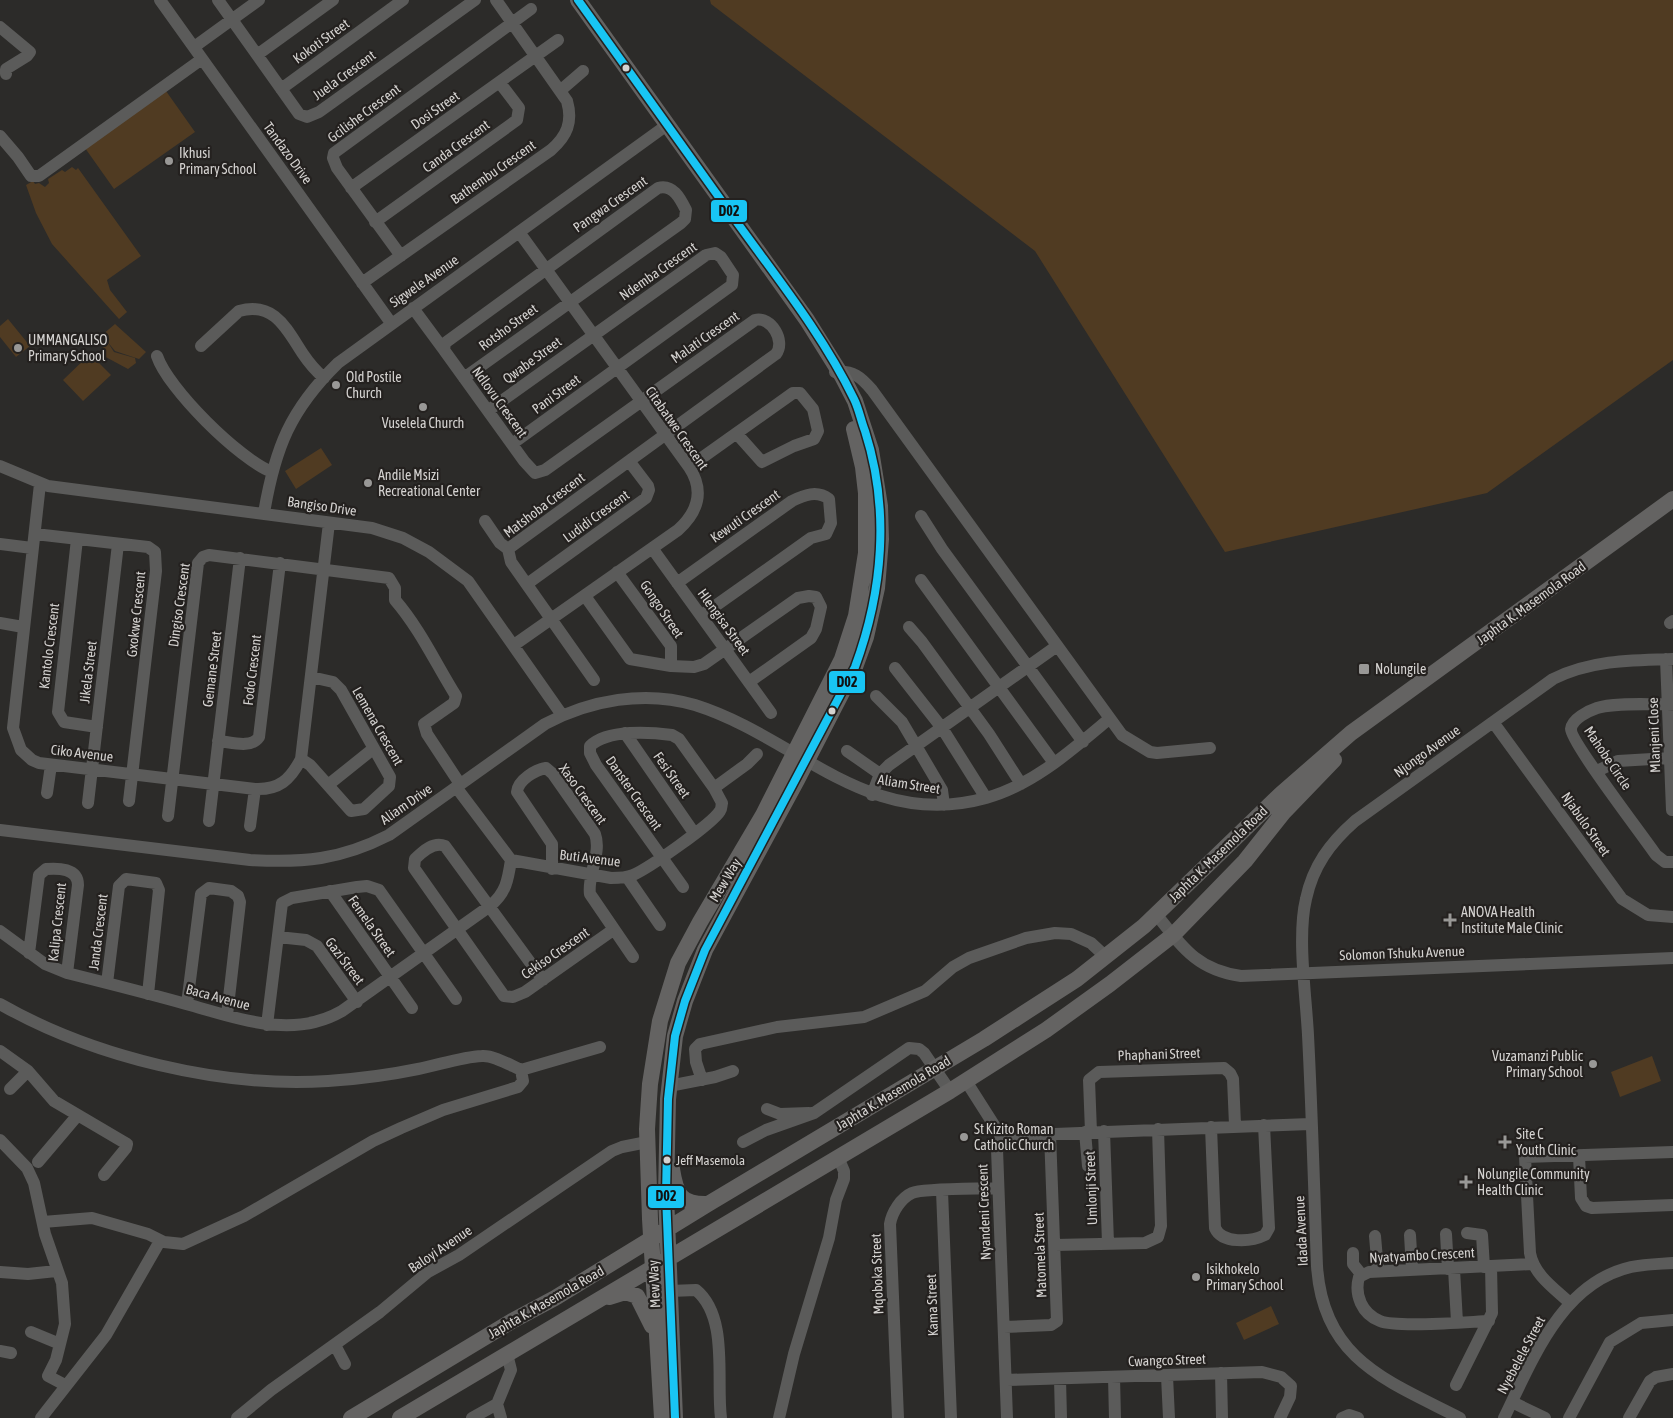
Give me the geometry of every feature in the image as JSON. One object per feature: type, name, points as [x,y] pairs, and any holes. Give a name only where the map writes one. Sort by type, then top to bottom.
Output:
[{"type":"main road","name":"Mew Way","points":[[578,0],[807,320],[835,369],[856,437],[863,467],[866,502],[866,552],[856,616],[842,659],[801,758],[705,950],[688,992],[675,1036],[666,1135],[666,1203],[670,1257],[675,1418]]},
{"type":"main road","name":"Japhta K. Masemola Road","points":[[351,1418],[512,1321],[586,1280],[651,1238],[998,1031],[1106,958],[1156,914],[1308,769],[1351,734],[1673,499]]},
{"type":"main road","name":"Japhta K. Masemola Road","points":[[400,1418],[418,1413],[507,1354],[950,1091],[1110,984],[1173,936],[1245,861],[1283,813],[1321,772],[1390,707]]},
{"type":"main road","name":"Mew Way","points":[[662,1418],[647,1142],[650,1084],[656,1038],[678,963],[763,815],[801,758]]},
{"type":"main road","points":[[998,1031],[1011,1052]]},
{"type":"main road","points":[[666,1135],[674,1180],[679,1194],[689,1203],[708,1204]]},
{"type":"main road","points":[[595,1301],[625,1292],[638,1296],[656,1334]]},
{"type":"street","name":"Tandazo Drive","points":[[160,0],[391,324]]},
{"type":"street","name":"Juela Crescent","points":[[218,0],[280,89],[303,117],[312,116],[475,0]]},
{"type":"street","points":[[194,47],[259,0]]},
{"type":"street","points":[[257,55],[333,0]]},
{"type":"street","name":"Kokoti Street","points":[[280,89],[403,0]]},
{"type":"street","name":"Bathembu Crescent","points":[[362,283],[559,142],[568,128],[570,112],[561,90],[496,0]]},
{"type":"street","points":[[513,24],[531,9]]},
{"type":"street","name":"Gcilishe Crescent","points":[[401,256],[351,188],[334,163],[333,158],[338,148],[513,24]]},
{"type":"street","points":[[0,27],[30,52],[27,56],[6,69],[6,74]]},
{"type":"street","points":[[536,56],[558,40]]},
{"type":"street","name":"Dosi Street","points":[[351,188],[536,56]]},
{"type":"street","points":[[0,136],[18,156],[31,176],[39,176],[202,59]]},
{"type":"street","points":[[561,90],[583,71]]},
{"type":"street","name":"Canda Crescent","points":[[376,222],[517,120],[519,108],[500,83]]},
{"type":"street","name":"Sigwele Avenue","points":[[264,513],[272,472],[288,428],[295,414],[338,363],[667,125]]},
{"type":"street","name":"Pangwa Crescent","points":[[546,268],[658,188],[664,186],[672,189],[683,204],[687,215],[681,222],[570,301]]},
{"type":"street","name":"Citabatwe Crescent","points":[[514,645],[586,596],[686,523],[696,509],[699,495],[697,483],[689,467],[519,232]]},
{"type":"street","name":"Ndemba Crescent","points":[[593,335],[706,255],[714,252],[721,257],[734,275],[732,285],[617,369]]},
{"type":"street","points":[[444,350],[445,343],[448,340],[546,268]]},
{"type":"street","name":"Rotsho Street","points":[[464,378],[570,301]]},
{"type":"street","name":"Ndlovu Crescent","points":[[413,308],[531,470],[541,472],[641,401]]},
{"type":"street","points":[[201,346],[239,311],[269,312],[285,326],[306,358],[324,378]]},
{"type":"street","name":"Malati Crescent","points":[[641,401],[755,320],[760,319],[768,322],[780,340],[780,349],[776,354],[665,434]]},
{"type":"street","name":"Qwabe Street","points":[[489,410],[593,335]]},
{"type":"street","points":[[157,356],[167,377],[211,425],[243,456],[272,472]]},
{"type":"street","name":"Pani Street","points":[[512,444],[617,369]]},
{"type":"street","points":[[835,369],[857,375],[872,390],[1122,735],[1150,752],[1164,753],[1210,748]]},
{"type":"street","points":[[689,467],[789,395],[797,393],[804,396],[813,409],[818,431],[814,439],[794,446],[762,462],[737,434]]},
{"type":"street","name":"Matshoba Crescent","points":[[594,680],[509,557],[508,549],[665,434]]},
{"type":"street","name":"Ludidi Crescent","points":[[527,584],[646,498],[649,490],[648,486],[629,461]]},
{"type":"street","name":"Bangiso Drive","points":[[0,466],[40,484],[184,505],[264,513],[372,528],[402,538],[436,556],[468,581],[562,715]]},
{"type":"street","name":"Ciko Avenue","points":[[40,484],[13,721],[14,737],[21,750],[32,760],[51,765],[255,789],[280,786],[288,780],[301,759],[329,523]]},
{"type":"street","name":"Kewuti Crescent","points":[[677,583],[792,501],[812,494],[819,494],[829,499],[831,523],[826,534],[810,538],[701,616]]},
{"type":"street","points":[[921,516],[942,548],[1083,742]]},
{"type":"street","points":[[484,521],[500,543],[508,549]]},
{"type":"street","name":"Gxokwe Crescent","points":[[35,534],[148,547],[155,552],[156,559],[129,800]]},
{"type":"street","name":"Kantolo Crescent","points":[[77,539],[58,712],[64,722],[96,727]]},
{"type":"street","points":[[0,544],[32,548]]},
{"type":"street","name":"Jikela Street","points":[[88,803],[118,544]]},
{"type":"street","name":"Hlengisa Street","points":[[652,548],[771,713]]},
{"type":"street","name":"Dingiso Crescent","points":[[172,779],[198,563],[206,555],[323,568]]},
{"type":"street","name":"Gemane Street","points":[[213,784],[240,558]]},
{"type":"street","name":"Fodo Crescent","points":[[218,741],[248,744],[255,743],[259,737],[280,563]]},
{"type":"street","points":[[323,568],[388,576],[391,580],[395,600],[404,609],[456,696],[454,703],[424,724],[427,734],[458,785],[511,860]]},
{"type":"street","name":"Gongo Street","points":[[617,572],[670,646],[671,666]]},
{"type":"street","points":[[921,580],[1054,763]]},
{"type":"street","points":[[586,596],[630,659],[671,666],[699,666],[798,598],[809,596],[818,600],[821,610],[814,634],[749,682]]},
{"type":"street","points":[[0,623],[23,627]]},
{"type":"street","points":[[909,627],[922,642],[1003,755],[1021,784]]},
{"type":"street","points":[[872,795],[880,774],[889,765],[1057,646]]},
{"type":"street","name":"Mlanjeni Close","points":[[1670,659],[1669,758],[1672,810]]},
{"type":"street","name":"Njongo Avenue","points":[[1304,972],[1305,901],[1315,869],[1323,855],[1341,833],[1355,821],[1553,680],[1568,672],[1612,662],[1670,659]]},
{"type":"street","points":[[896,668],[942,728],[986,798]]},
{"type":"street","name":"Lemena Crescent","points":[[311,677],[328,680],[337,685],[390,779],[388,788],[369,805],[360,811],[351,812],[328,785]]},
{"type":"street","points":[[876,696],[902,722],[914,747],[942,790],[944,805]]},
{"type":"street","name":"Aliam Drive","points":[[0,830],[250,860],[309,861],[346,853],[389,835],[530,733],[562,715],[611,700],[639,698],[673,700],[695,705],[729,718],[801,758]]},
{"type":"street","name":"Mahobe Circle","points":[[1670,704],[1602,707],[1578,718],[1572,725],[1572,736],[1656,855],[1665,862],[1673,862]]},
{"type":"street","name":"Aliam Street","points":[[801,758],[872,795],[916,804],[944,805],[986,798],[1021,784],[1083,742],[1109,719]]},
{"type":"street","name":"Njabulo Street","points":[[1493,722],[1622,899],[1648,915],[1673,917]]},
{"type":"street","name":"Danster Crescent","points":[[661,856],[590,753],[590,746],[598,741],[625,733],[666,734],[676,737],[714,788]]},
{"type":"street","name":"Fesi Street","points":[[625,733],[694,833]]},
{"type":"street","points":[[301,759],[310,765],[328,785],[373,749]]},
{"type":"street","points":[[847,751],[880,774]]},
{"type":"street","points":[[714,788],[747,764],[757,754]]},
{"type":"street","points":[[1597,771],[1618,761],[1669,758]]},
{"type":"street","points":[[47,793],[51,765]]},
{"type":"street","name":"Xaso Crescent","points":[[552,868],[552,844],[517,792],[520,783],[535,771],[546,768],[553,774],[595,834],[597,843],[592,875]]},
{"type":"street","points":[[168,816],[172,779]]},
{"type":"street","points":[[209,821],[213,784]]},
{"type":"street","name":"Buti Avenue","points":[[511,860],[592,875],[616,878],[627,877],[694,833],[720,810],[720,798],[714,788]]},
{"type":"street","points":[[250,826],[255,789]]},
{"type":"street","points":[[456,930],[414,868],[413,862],[421,853],[438,844],[445,846],[543,980]]},
{"type":"street","points":[[661,856],[683,887]]},
{"type":"street","name":"Baca Avenue","points":[[0,930],[45,964],[67,973],[267,1026],[303,1025],[325,1020],[356,1002],[490,906],[498,899],[507,885],[511,860]]},
{"type":"street","name":"Kalipa Crescent","points":[[29,953],[39,874],[46,869],[72,872],[76,876],[78,885],[67,973]]},
{"type":"street","points":[[592,875],[589,884],[591,898],[633,956]]},
{"type":"street","points":[[627,877],[660,925]]},
{"type":"street","name":"Janda Crescent","points":[[107,983],[120,886],[126,879],[148,880],[156,883],[159,890],[148,994]]},
{"type":"street","points":[[267,1026],[281,907],[284,901],[330,891],[367,886],[377,888],[456,1000]]},
{"type":"street","points":[[187,1004],[201,894],[209,888],[231,891],[238,896],[240,902],[227,1015]]},
{"type":"street","name":"Femela Street","points":[[330,891],[412,1008]]},
{"type":"street","name":"Solomon Tshuku Avenue","points":[[1156,914],[1173,936],[1202,965],[1222,973],[1241,976],[1673,958]]},
{"type":"street","name":"Cekiso Crescent","points":[[456,930],[504,996],[520,995],[613,930]]},
{"type":"street","points":[[702,1080],[695,1058],[695,1049],[700,1044],[777,1027],[864,1017],[925,991],[954,967],[969,958],[1026,938],[1055,933],[1070,934],[1091,943],[1106,958]]},
{"type":"street","name":"Gazi Street","points":[[278,936],[306,940],[317,946],[356,1002]]},
{"type":"street","name":"Idada Avenue","points":[[1304,972],[1318,1276],[1324,1306],[1334,1329],[1348,1349],[1366,1366],[1460,1418]]},
{"type":"street","points":[[0,1004],[46,1028],[105,1050],[204,1073],[282,1080],[328,1081],[419,1069],[483,1055],[521,1070],[600,1047]]},
{"type":"street","points":[[743,1142],[766,1130],[814,1113],[909,1048],[920,1049],[950,1091]]},
{"type":"street","points":[[0,1051],[28,1071],[50,1097],[77,1116],[127,1144],[126,1148],[104,1175]]},
{"type":"street","name":"Phaphani Street","points":[[1088,1132],[1089,1080],[1095,1073],[1108,1071],[1224,1068],[1233,1079],[1235,1125]]},
{"type":"street","points":[[43,1222],[92,1218],[172,1244],[183,1244],[244,1216],[364,1146],[401,1128],[443,1110],[518,1087],[523,1081],[521,1070]]},
{"type":"street","points":[[10,1089],[28,1071]]},
{"type":"street","points":[[669,1086],[702,1080],[733,1071]]},
{"type":"street","points":[[966,1081],[1001,1136],[1235,1125],[1310,1124]]},
{"type":"street","points":[[767,1109],[780,1114],[814,1113]]},
{"type":"street","points":[[38,1162],[77,1116]]},
{"type":"street","points":[[1211,1127],[1215,1228],[1219,1235],[1227,1239],[1255,1238],[1265,1234],[1268,1228],[1264,1125]]},
{"type":"street","points":[[1055,1245],[1150,1242],[1160,1234],[1158,1130]]},
{"type":"street","name":"Umlonji Street","points":[[1104,1131],[1108,1243]]},
{"type":"street","points":[[1088,1132],[1088,1166]]},
{"type":"street","name":"Matomela Street","points":[[1004,1327],[1051,1325],[1057,1321],[1050,1134]]},
{"type":"street","name":"Nyandeni Crescent","points":[[1001,1136],[996,1146],[1008,1418]]},
{"type":"street","points":[[0,1140],[30,1173],[56,1270],[62,1283],[65,1298],[65,1324],[48,1377],[65,1386]]},
{"type":"street","name":"Baloyi Avenue","points":[[237,1418],[271,1390],[335,1345],[428,1272],[459,1255],[597,1161],[622,1147],[647,1142]]},
{"type":"street","points":[[1570,1303],[1541,1276],[1532,1264],[1525,1157],[1673,1152]]},
{"type":"street","points":[[1579,1156],[1581,1198],[1586,1206],[1592,1208],[1673,1205]]},
{"type":"street","points":[[779,1418],[794,1354],[829,1238],[836,1200],[844,1179],[844,1171],[838,1157]]},
{"type":"street","name":"Mqoboka Street","points":[[898,1418],[891,1219],[896,1209],[912,1194],[998,1188]]},
{"type":"street","name":"Kama Street","points":[[942,1191],[952,1418]]},
{"type":"street","points":[[1456,1385],[1489,1321],[1492,1307],[1482,1235],[1467,1233]]},
{"type":"street","points":[[1446,1234],[1457,1322]]},
{"type":"street","points":[[1376,1236],[1378,1271]]},
{"type":"street","points":[[1410,1236],[1412,1269]]},
{"type":"street","points":[[41,1418],[65,1386],[95,1352],[160,1240]]},
{"type":"street","points":[[1353,1253],[1353,1264],[1360,1274]]},
{"type":"street","name":"Nyebelele Street","points":[[1504,1418],[1550,1330],[1570,1303],[1599,1280],[1613,1273],[1630,1267],[1673,1263]]},
{"type":"street","name":"Nyatyambo Crescent","points":[[1489,1321],[1396,1324],[1380,1321],[1370,1314],[1359,1300],[1357,1284],[1360,1274],[1412,1269],[1451,1269],[1532,1264]]},
{"type":"street","points":[[0,1272],[28,1274],[56,1270]]},
{"type":"street","points":[[670,1291],[696,1290],[704,1297],[710,1309],[718,1340],[721,1418]]},
{"type":"street","points":[[1569,1418],[1610,1342],[1641,1323],[1673,1320]]},
{"type":"street","points":[[31,1332],[60,1344]]},
{"type":"street","points":[[335,1345],[345,1364]]},
{"type":"street","points":[[472,1418],[497,1404],[510,1376],[512,1365],[507,1354]]},
{"type":"street","name":"Cwangco Street","points":[[1006,1380],[1262,1372],[1287,1381],[1292,1389],[1280,1418]]},
{"type":"street","points":[[1220,1373],[1222,1418]]},
{"type":"street","points":[[1629,1418],[1650,1381],[1656,1377],[1673,1374]]},
{"type":"street","points":[[1167,1376],[1169,1418]]},
{"type":"street","points":[[1114,1377],[1115,1418]]},
{"type":"street","points":[[1060,1379],[1061,1418]]},
{"type":"street","points":[[1512,1402],[1545,1418]]},
{"type":"street","points":[[497,1404],[501,1418]]},
{"type":"street","points":[[1342,1418],[1349,1415],[1358,1418]]},
{"type":"shaded area","points":[[710,0],[1673,0],[1673,360],[1487,493],[1225,552],[1035,251],[711,4]]},
{"type":"shaded area","points":[[166,91],[195,132],[114,189],[85,148]]},
{"type":"shaded area","points":[[72,167],[76,170],[78,168],[141,256],[107,280],[110,290],[127,312],[119,319],[52,244],[36,213],[26,185],[33,181],[35,184],[39,183],[45,187],[49,183],[48,179],[62,170],[65,172]]},
{"type":"shaded area","points":[[8,319],[30,346],[16,357],[0,337],[0,326]]},
{"type":"shaded area","points":[[115,324],[146,352],[139,359],[115,351],[102,335]]},
{"type":"shaded area","points":[[105,338],[114,352],[135,358],[136,363],[128,369],[102,355],[103,348],[101,342]]},
{"type":"shaded area","points":[[90,354],[111,375],[83,401],[63,380]]},
{"type":"shaded area","points":[[321,448],[332,465],[296,489],[285,471]]},
{"type":"shaded area","points":[[1652,1056],[1661,1081],[1620,1097],[1611,1072]]},
{"type":"shaded area","points":[[1271,1306],[1279,1324],[1244,1340],[1236,1323]]},
{"type":"transit line","name":"D02","points":[[578,0],[799,307],[828,352],[842,375],[857,407],[873,460],[878,490],[880,550],[877,579],[872,609],[855,667],[705,950],[685,1001],[675,1036],[668,1099],[666,1195],[675,1418]]},
{"type":"place","name":"Ikhusi Primary School","points":[[169,161]]},
{"type":"place","name":"UMMANGALISO Primary School","points":[[18,348]]},
{"type":"place","name":"Old Postile Church","points":[[336,385]]},
{"type":"place","name":"Vuselela Church","points":[[423,407]]},
{"type":"place","name":"Andile Msizi Recreational Center","points":[[368,483]]},
{"type":"place","name":"Nolungile","points":[[1364,669]]},
{"type":"place","name":"ANOVA Health Institute Male Clinic","points":[[1450,920]]},
{"type":"place","name":"Vuzamanzi Public Primary School","points":[[1593,1064]]},
{"type":"place","name":"St Kizito Roman Catholic Church","points":[[964,1137]]},
{"type":"place","name":"Site C Youth Clinic","points":[[1505,1142]]},
{"type":"place","name":"Jeff Masemola","points":[[667,1160]]},
{"type":"place","name":"Nolungile Community Health Clinic","points":[[1466,1182]]},
{"type":"place","name":"Isikhokelo Primary School","points":[[1196,1277]]}]
